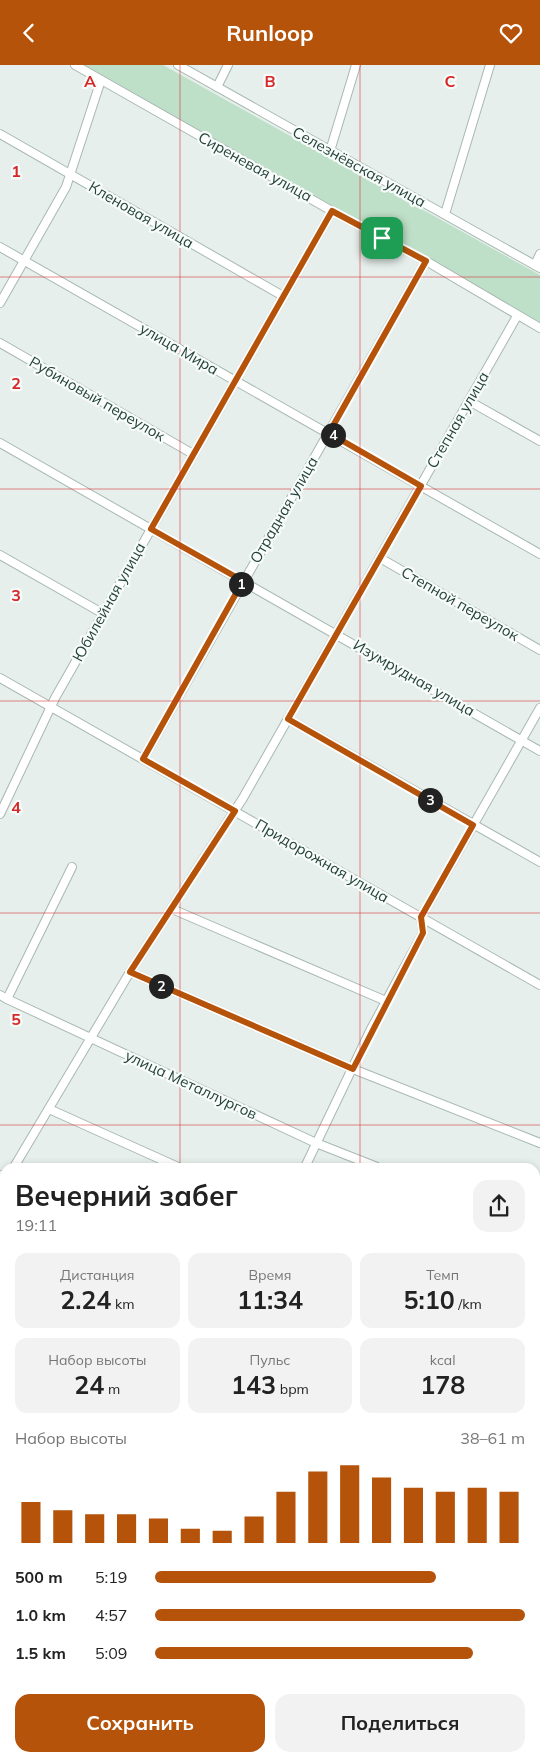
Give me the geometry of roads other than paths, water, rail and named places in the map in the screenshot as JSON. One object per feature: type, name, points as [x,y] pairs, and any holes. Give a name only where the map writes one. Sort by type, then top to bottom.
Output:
[{"type":"street","name":"Сиреневая улица","points":[[75,65],[332,211],[426,261],[540,328]]},
{"type":"street","name":"Селезнёвская улица","points":[[178,65],[537,267]]},
{"type":"street","points":[[217,87],[228,65]]},
{"type":"street","points":[[330,151],[356,65]]},
{"type":"street","points":[[445,214],[490,65]]},
{"type":"street","points":[[0,303],[71,174],[101,80]]},
{"type":"street","name":"Кленовая улица","points":[[0,134],[282,295]]},
{"type":"street","name":"Юбилейная улица","points":[[0,814],[51,707],[102,613],[236,381],[282,295],[332,211]]},
{"type":"street","name":"улица Мира","points":[[0,247],[540,554]]},
{"type":"street","points":[[537,267],[540,254]]},
{"type":"street","name":"Отрадная улица","points":[[143,759],[426,261]]},
{"type":"street","name":"Степная улица","points":[[49,1109],[89,1038],[130,972],[235,811],[517,316]]},
{"type":"street","name":"Рубиновый переулок","points":[[0,343],[194,454]]},
{"type":"street","points":[[469,401],[540,441]]},
{"type":"street","name":"Изумрудная улица","points":[[0,443],[540,751]]},
{"type":"street","points":[[0,555],[102,613]]},
{"type":"street","name":"Степной переулок","points":[[380,557],[540,650]]},
{"type":"street","name":"Придорожная улица","points":[[0,678],[540,985]]},
{"type":"street","points":[[307,1163],[386,1001],[423,933],[421,917],[540,708]]},
{"type":"street","points":[[288,719],[540,863]]},
{"type":"street","points":[[4,997],[72,867]]},
{"type":"street","points":[[172,909],[386,1001]]},
{"type":"street","points":[[130,972],[353,1069],[540,1143]]},
{"type":"street","name":"улица Металлургов","points":[[4,997],[316,1143],[367,1163]]},
{"type":"street","points":[[16,1163],[49,1109],[169,1163]]}]
